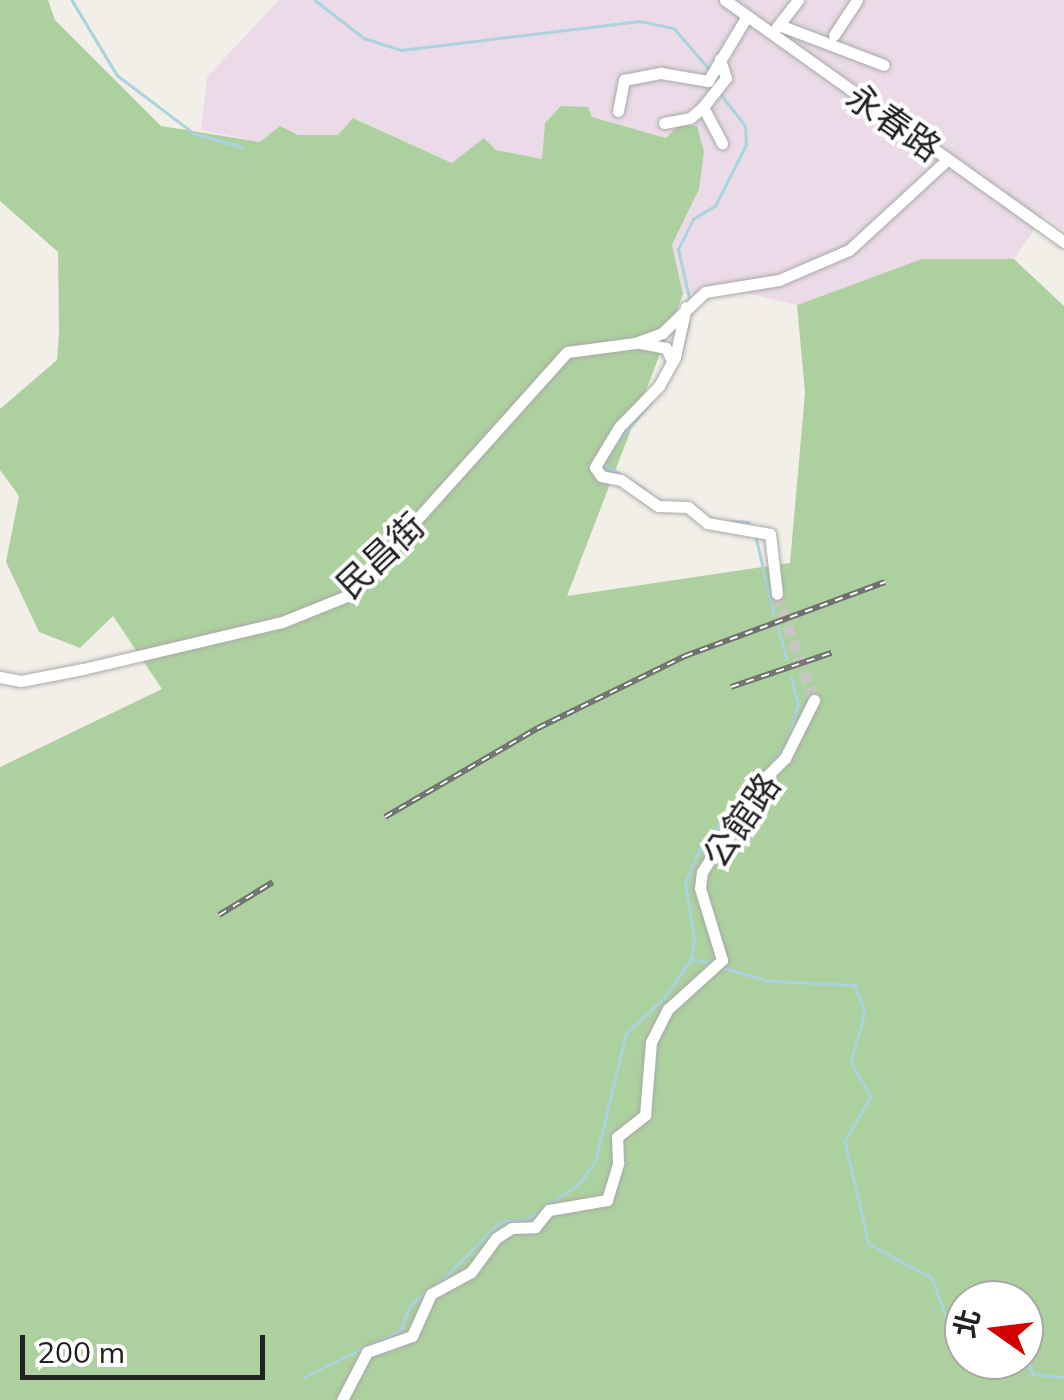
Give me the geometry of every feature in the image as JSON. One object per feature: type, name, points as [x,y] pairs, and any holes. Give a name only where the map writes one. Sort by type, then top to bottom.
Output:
[{"type":"street","name":"永春路","points":[[725,0],[776,30],[947,160],[1064,242]]},
{"type":"street","points":[[798,0],[776,30],[884,65]]},
{"type":"street","points":[[834,36],[857,0]]},
{"type":"street","points":[[618,110],[624,80],[661,73],[708,81],[747,16]]},
{"type":"street","points":[[664,123],[690,118],[703,107],[726,78],[720,60]]},
{"type":"street","points":[[703,107],[722,143]]},
{"type":"street","points":[[777,594],[770,534],[707,523],[688,506],[658,506],[622,480],[601,476],[596,467],[672,361],[686,307],[705,292],[779,280],[849,250],[947,160]]},
{"type":"street","name":"民昌街","points":[[0,678],[45,678],[102,665],[282,622],[349,595],[399,546],[550,366],[584,346],[636,343],[662,333],[686,307]]},
{"type":"street","points":[[636,343],[666,348],[672,361]]},
{"type":"street","name":"公館路","points":[[342,1400],[367,1352],[412,1336],[431,1294],[471,1272],[496,1238],[512,1228],[535,1227],[549,1210],[606,1200],[618,1162],[616,1137],[645,1115],[651,1042],[668,1008],[722,960],[700,888],[702,872],[756,787],[785,758],[814,700]]},
{"type":"shaded area","points":[[279,0],[1064,0],[1064,230],[1044,215],[1014,259],[922,259],[797,305],[742,292],[683,294],[672,245],[687,215],[666,138],[592,117],[545,123],[543,159],[495,150],[452,163],[354,118],[339,135],[297,135],[280,127],[260,142],[201,130],[207,77]]},
{"type":"green space","points":[[0,0],[48,0],[55,20],[161,126],[260,142],[280,126],[298,135],[338,135],[353,118],[452,163],[484,138],[496,150],[542,159],[545,123],[561,106],[588,107],[592,117],[666,138],[679,125],[697,126],[704,152],[699,189],[672,245],[683,294],[567,596],[790,563],[805,393],[797,305],[922,259],[1014,259],[1064,306],[1064,1400],[0,1400],[0,767],[162,689],[113,616],[80,648],[39,632],[6,562],[19,496],[0,470],[0,409],[57,360],[58,252],[0,201]]},
{"type":"waterway","points":[[72,0],[117,75],[195,134],[243,147]]},
{"type":"waterway","points":[[315,0],[364,38],[401,50],[640,21],[674,28],[710,70]]},
{"type":"waterway","points":[[689,298],[678,249],[693,219],[715,206],[746,145],[745,126],[721,95]]},
{"type":"waterway","points":[[680,358],[688,323]]},
{"type":"waterway","points":[[617,442],[651,402]]},
{"type":"waterway","points":[[602,463],[644,489]]},
{"type":"waterway","points":[[731,521],[749,522]]},
{"type":"waterway","points":[[756,537],[774,614]]},
{"type":"waterway","points":[[778,627],[787,659]]},
{"type":"waterway","points":[[788,740],[798,704],[791,677]]},
{"type":"waterway","points":[[771,764],[784,747]]},
{"type":"waterway","points":[[711,964],[691,959],[694,938],[685,884],[700,849],[740,801]]},
{"type":"waterway","points":[[438,1284],[500,1222],[527,1219],[579,1184],[595,1162],[626,1033],[663,999],[691,959]]},
{"type":"waterway","points":[[723,968],[770,981],[855,985],[865,1013],[851,1062],[871,1097],[845,1141],[869,1244],[932,1278],[944,1310]]},
{"type":"waterway","points":[[304,1377],[401,1330],[410,1305],[428,1291]]},
{"type":"waterway","points":[[1044,1375],[1064,1377]]},
{"type":"tunnel","points":[[777,594],[814,700]]},
{"type":"railway","points":[[385,817],[538,728],[685,656],[885,582]]},
{"type":"railway","points":[[731,687],[831,653]]},
{"type":"railway","points":[[219,915],[273,882]]}]
